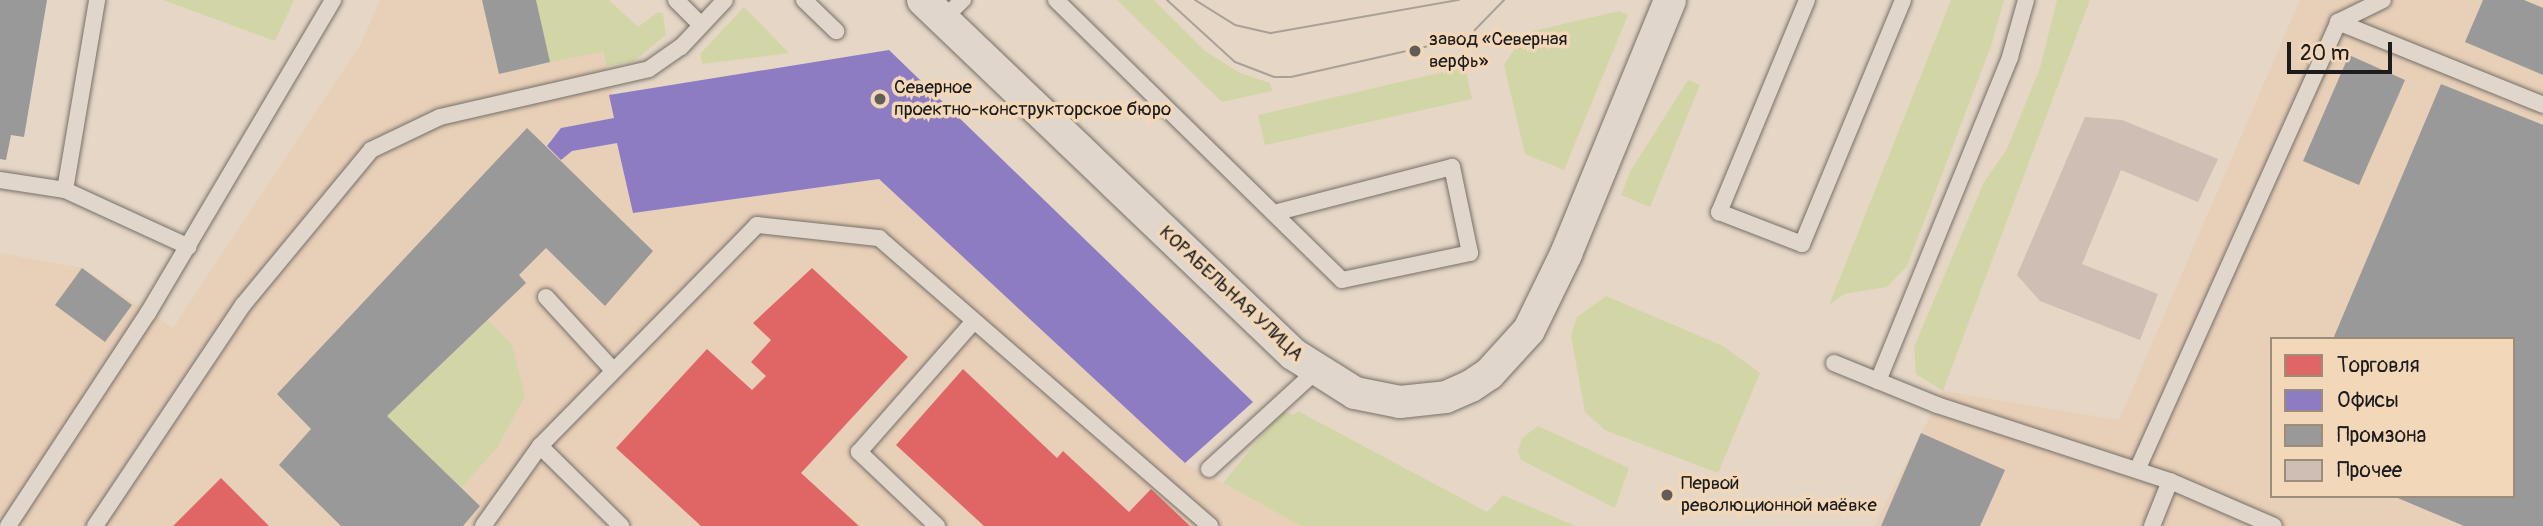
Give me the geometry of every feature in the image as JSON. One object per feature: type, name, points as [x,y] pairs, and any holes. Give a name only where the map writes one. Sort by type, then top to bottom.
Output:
[{"type":"street","name":"КОРАБЕЛЬНАЯ УЛИЦА","points":[[943,6],[1262,327],[1316,371],[1376,399],[1422,402],[1471,386],[1514,350],[1529,330],[1566,254],[1670,0]]},
{"type":"lane","points":[[65,190],[97,0]]},
{"type":"lane","points":[[8,526],[188,247],[333,0]]},
{"type":"lane","points":[[677,0],[701,25]]},
{"type":"lane","points":[[95,526],[243,306],[371,150],[440,117],[649,69],[701,25],[725,0]]},
{"type":"lane","points":[[804,0],[836,31]]},
{"type":"lane","points":[[1056,0],[1342,280],[1470,253],[1451,167],[1274,213]]},
{"type":"lane","points":[[1807,0],[1719,212],[1802,244],[1903,0]]},
{"type":"lane","points":[[1878,381],[2010,57],[2026,0]]},
{"type":"lane","points":[[2138,468],[2338,22],[2383,0]]},
{"type":"lane","points":[[2338,22],[2543,105]]},
{"type":"lane","points":[[0,180],[65,190],[188,247]]},
{"type":"lane","points":[[483,526],[540,446],[757,225],[879,238],[1210,526]]},
{"type":"lane","points":[[546,297],[613,370]]},
{"type":"lane","points":[[936,526],[859,452],[974,321]]},
{"type":"lane","points":[[1834,363],[1937,405],[2138,468],[2274,526]]},
{"type":"lane","points":[[1209,469],[1316,371]]},
{"type":"lane","points":[[540,446],[621,526]]},
{"type":"lane","points":[[2152,526],[2170,481]]},
{"type":"shaded area","points":[[380,0],[589,0],[612,92],[633,213],[879,179],[1185,463],[1301,526],[0,526],[0,253],[82,268],[173,328],[361,44]]},
{"type":"shaded area","points":[[2300,0],[2543,0],[2543,526],[1874,526],[1943,391],[2119,420]]},
{"type":"green space","points":[[163,0],[294,0],[275,41]]},
{"type":"green space","points":[[536,0],[609,0],[638,27],[658,12],[663,14],[666,35],[634,61],[606,66],[603,52],[550,62]]},
{"type":"green space","points":[[1117,0],[1154,0],[1205,51],[1240,73],[1270,83],[1272,91],[1222,102]]},
{"type":"green space","points":[[1951,0],[2004,0],[1991,46],[1907,266],[1887,287],[1844,294],[1829,305]]},
{"type":"green space","points":[[2057,0],[2090,0],[1943,391],[1916,374],[1914,347],[1984,182],[2007,149],[2040,68]]},
{"type":"green space","points":[[744,7],[789,53],[702,64],[700,54]]},
{"type":"green space","points":[[1619,11],[1628,15],[1564,170],[1525,154],[1504,65],[1525,33]]},
{"type":"green space","points":[[1465,67],[1472,99],[1265,145],[1258,115]]},
{"type":"green space","points":[[1688,80],[1700,85],[1650,207],[1621,195],[1631,170]]},
{"type":"green space","points":[[1606,296],[1723,346],[1760,373],[1718,473],[1605,430],[1585,412],[1571,336],[1577,317]]},
{"type":"green space","points":[[488,320],[512,345],[525,396],[497,448],[461,488],[387,416]]},
{"type":"green space","points":[[1282,411],[1293,415],[1298,411],[1487,512],[1503,495],[1575,526],[1301,526],[1223,483]]},
{"type":"green space","points":[[1538,426],[1629,468],[1615,508],[1521,460],[1518,451],[1522,438]]},
{"type":"building: Торговля","points":[[812,268],[908,357],[801,473],[859,526],[701,526],[616,448],[707,349],[752,390],[766,376],[751,362],[771,340],[753,323]]},
{"type":"building: Торговля","points":[[963,369],[1057,458],[1063,451],[1129,512],[1151,489],[1190,526],[984,526],[896,445]]},
{"type":"building: Торговля","points":[[221,478],[269,526],[173,526]]},
{"type":"building: Офисы","points":[[889,50],[1253,402],[1185,463],[879,179],[633,213],[617,143],[572,151],[561,160],[547,146],[561,128],[614,118],[609,95]]},
{"type":"building: Промзона","points":[[0,0],[47,0],[24,137],[11,135],[6,160],[0,159]]},
{"type":"building: Промзона","points":[[482,0],[536,0],[550,62],[499,74]]},
{"type":"building: Промзона","points":[[2483,0],[2524,0],[2543,8],[2543,75],[2465,42]]},
{"type":"building: Промзона","points":[[2349,55],[2405,80],[2359,185],[2303,161]]},
{"type":"building: Промзона","points":[[2441,84],[2543,125],[2543,526],[2464,526],[2398,498],[2515,498],[2515,337],[2334,337]]},
{"type":"building: Промзона","points":[[527,128],[653,251],[605,306],[546,248],[519,275],[526,283],[387,416],[480,506],[463,526],[341,526],[279,465],[311,429],[277,394]]},
{"type":"building: Промзона","points":[[82,268],[132,305],[105,342],[55,305]]},
{"type":"building: Промзона","points":[[1921,433],[2005,470],[1980,526],[1881,526]]},
{"type":"building: Прочее","points":[[2085,117],[2122,120],[2218,159],[2198,202],[2121,170],[2082,264],[2158,294],[2140,340],[2040,301],[2017,275]]},
{"type":"tram line","points":[[1167,0],[1235,62],[1274,77],[1291,77],[1468,37],[1504,0]]},
{"type":"tram line","points":[[1195,0],[1235,25],[1271,33],[1459,0]]},
{"type":"place","name":"завод «Северная верфь»","points":[[1415,51]]},
{"type":"place","name":"Северное проектно-конструкторское бюро","points":[[880,99]]},
{"type":"place","name":"Первой революционной маёвке","points":[[1667,495]]}]
